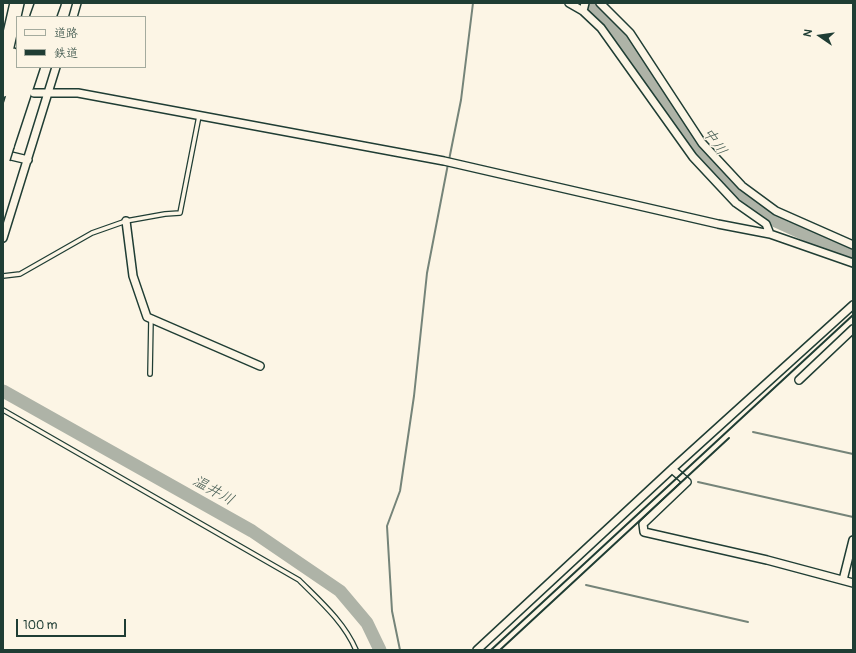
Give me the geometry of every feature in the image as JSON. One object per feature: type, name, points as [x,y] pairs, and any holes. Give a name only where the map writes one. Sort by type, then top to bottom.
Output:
[{"type":"highway","points":[[3,64],[17,3]]},
{"type":"highway","points":[[23,16],[26,3]]},
{"type":"highway","points":[[37,16],[42,3]]},
{"type":"highway","points":[[49,16],[54,3]]},
{"type":"highway","points":[[3,90],[16,43]]},
{"type":"highway","points":[[3,128],[22,68]]},
{"type":"highway","points":[[3,159],[33,68]]},
{"type":"street","points":[[73,16],[77,3]]},
{"type":"street","points":[[569,3],[584,7],[601,28],[693,157],[736,203],[766,224],[770,234]]},
{"type":"street","points":[[600,3],[630,33],[702,143],[742,186],[776,211],[853,245]]},
{"type":"street","points":[[3,238],[56,68]]},
{"type":"street","points":[[34,94],[78,93],[448,162],[718,224],[770,234],[853,263]]},
{"type":"street","points":[[5,150],[28,160]]},
{"type":"street","points":[[126,221],[133,276],[147,317],[260,366]]},
{"type":"street","points":[[477,650],[672,469],[853,305]]},
{"type":"street","points":[[799,380],[853,329]]},
{"type":"street","points":[[672,469],[687,482],[643,524],[644,532],[767,560],[853,583]]},
{"type":"street","points":[[843,580],[853,540]]},
{"type":"lane","points":[[3,276],[20,274],[92,233],[126,221],[180,213],[199,116]]},
{"type":"lane","points":[[150,374],[151,319]]},
{"type":"lane","points":[[3,410],[299,580],[330,610],[350,635],[356,650]]},
{"type":"waterway","points":[[449,160],[461,100],[473,3]]},
{"type":"waterway","name":"中川","points":[[586,3],[604,18],[626,45],[699,151],[717,173],[776,221],[853,256]]},
{"type":"waterway","points":[[400,650],[392,611],[387,526],[400,491],[414,396],[427,273],[448,164]]},
{"type":"waterway","name":"温井川","points":[[3,391],[252,531],[340,591],[367,623],[380,650]]},
{"type":"waterway","points":[[753,432],[853,454]]},
{"type":"waterway","points":[[698,482],[853,517]]},
{"type":"waterway","points":[[586,585],[748,622]]},
{"type":"railway","points":[[491,650],[853,315]]},
{"type":"railway","points":[[500,650],[729,438]]}]
